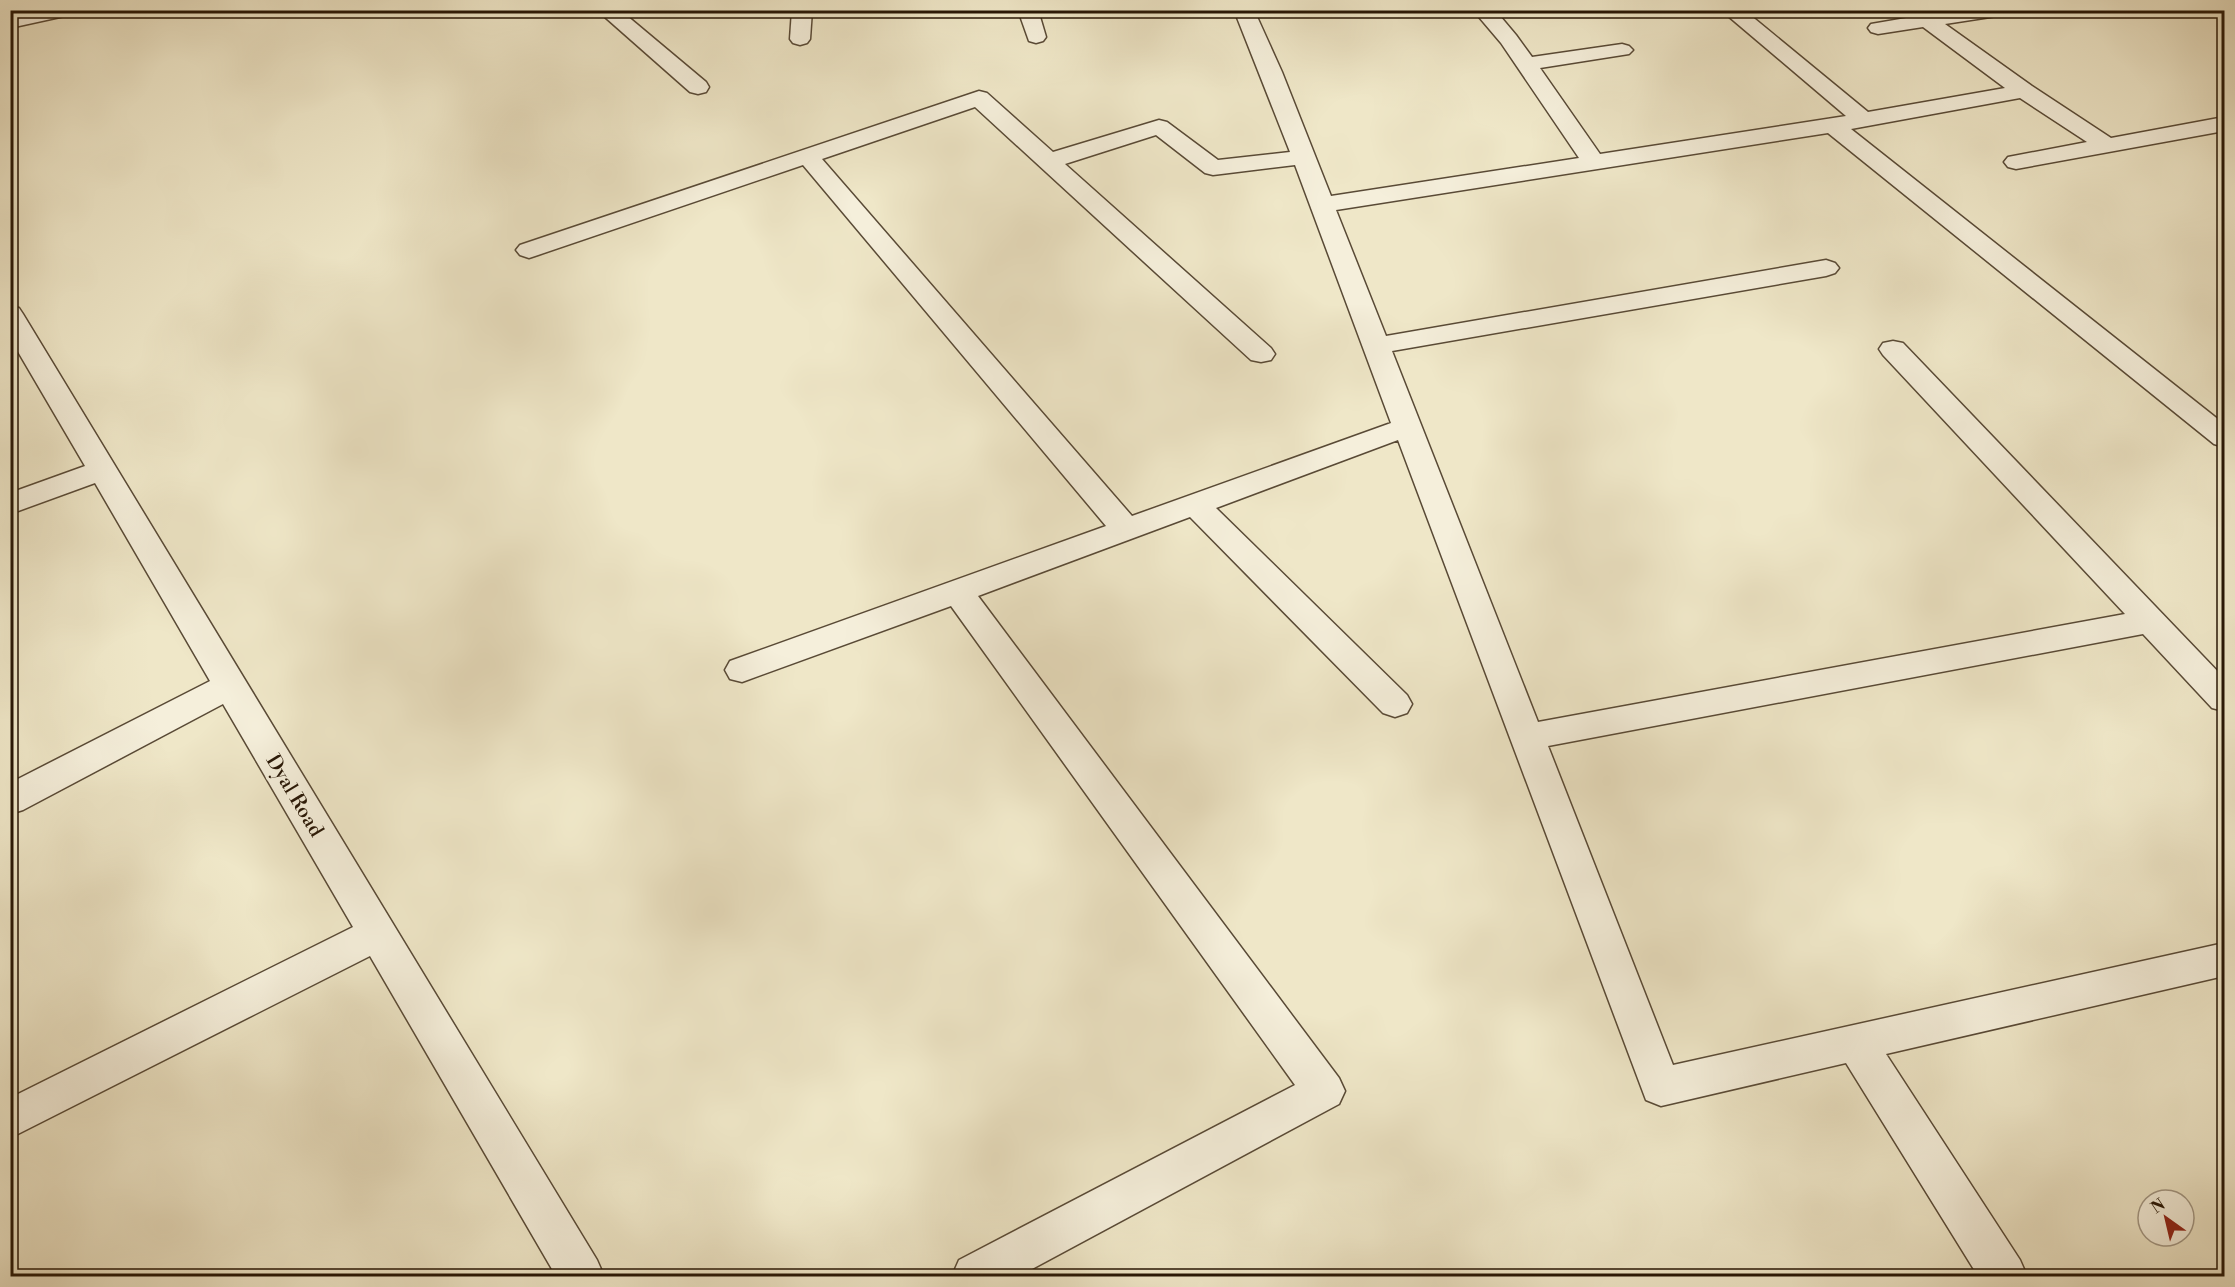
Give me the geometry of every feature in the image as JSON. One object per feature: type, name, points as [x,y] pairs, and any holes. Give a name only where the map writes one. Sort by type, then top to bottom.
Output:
[{"type":"street","points":[[10,22],[67,10]]},
{"type":"street","points":[[607,10],[698,87]]},
{"type":"street","points":[[800,39],[802,10]]},
{"type":"street","points":[[1028,10],[1036,37]]},
{"type":"street","points":[[1244,10],[1322,205],[1661,1087],[2224,959]]},
{"type":"street","points":[[1483,10],[1509,39],[1594,162]]},
{"type":"street","points":[[1731,10],[1863,119]]},
{"type":"street","points":[[1878,28],[1997,10]]},
{"type":"street","points":[[1927,21],[2024,92],[2107,145]]},
{"type":"street","points":[[1527,64],[1622,50]]},
{"type":"street","points":[[1322,205],[1833,125],[2024,92]]},
{"type":"street","points":[[529,250],[979,98],[1261,354]]},
{"type":"street","points":[[2016,162],[2224,124]]},
{"type":"street","points":[[1833,125],[2224,438]]},
{"type":"street","points":[[1049,161],[1159,127],[1213,168],[1303,157]]},
{"type":"street","points":[[807,156],[1128,530]]},
{"type":"street","points":[[1376,346],[1826,268]]},
{"type":"street","name":"Dyal Road","points":[[10,314],[376,934],[571,1273]]},
{"type":"street","points":[[1893,349],[2224,699]]},
{"type":"street","points":[[742,670],[1407,428]]},
{"type":"street","points":[[10,504],[102,470]]},
{"type":"street","points":[[1196,505],[1395,704]]},
{"type":"street","points":[[958,592],[1324,1091],[975,1276]]},
{"type":"street","points":[[1527,737],[2150,621]]},
{"type":"street","points":[[10,800],[229,686]]},
{"type":"street","points":[[10,1119],[376,934]]},
{"type":"street","points":[[1856,1043],[2004,1276]]}]
